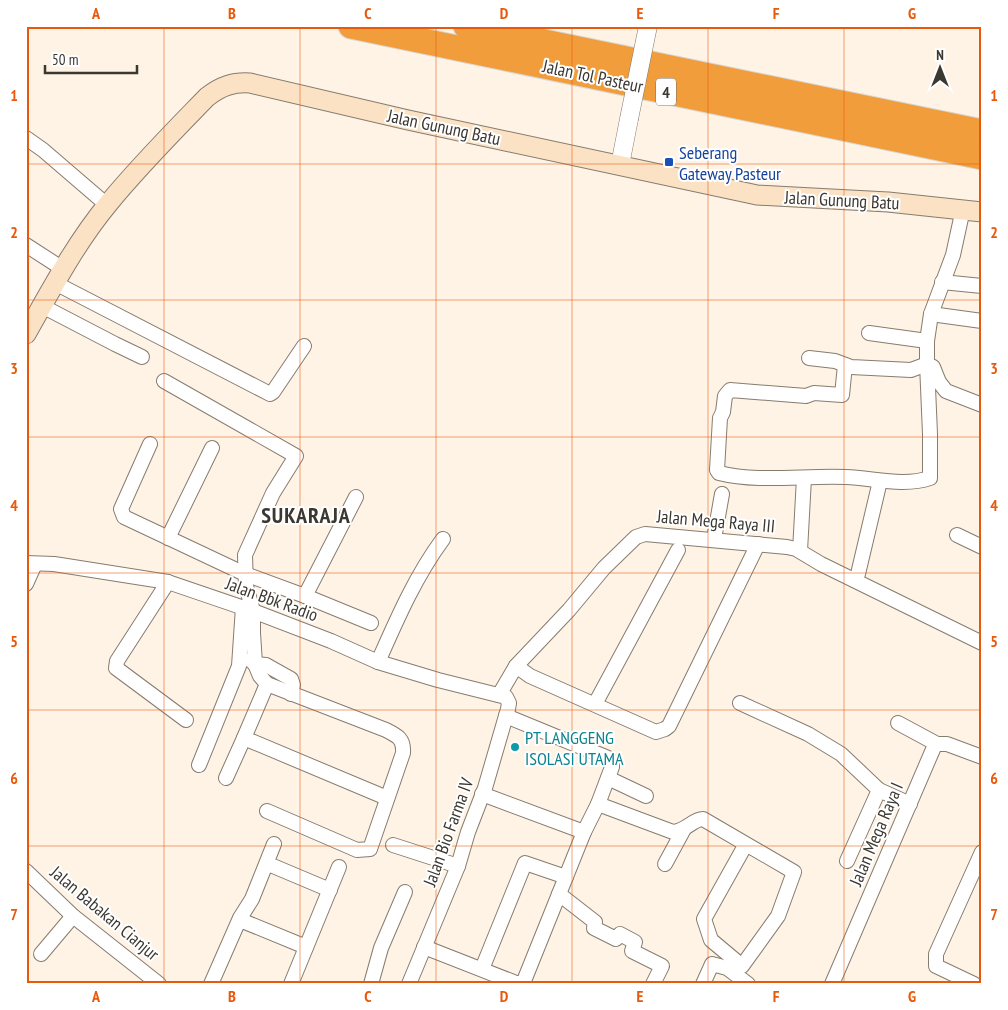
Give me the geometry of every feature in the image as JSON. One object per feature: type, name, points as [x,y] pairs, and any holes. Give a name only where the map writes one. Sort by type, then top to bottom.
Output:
[{"type":"highway","name":"Jalan Tol Pasteur","points":[[351,26],[982,157]]},
{"type":"highway","name":"Jalan Tol Pasteur","points":[[466,26],[982,132]]},
{"type":"main road","name":"Jalan Gunung Batu","points":[[26,334],[59,276],[107,205],[148,158],[207,97],[222,87],[239,83],[250,83],[417,122],[757,195],[888,202],[982,212]]},
{"type":"street","points":[[620,165],[648,26]]},
{"type":"street","points":[[26,138],[43,150],[107,205]]},
{"type":"street","points":[[845,365],[842,395],[814,393],[806,396],[730,390],[725,396],[723,412],[720,418],[718,473],[745,476],[846,477],[880,481],[918,482],[930,478],[930,434],[926,364],[927,341],[932,314],[953,255],[963,210]]},
{"type":"street","points":[[26,245],[49,259],[59,276],[270,394],[304,346]]},
{"type":"street","points":[[942,282],[982,286]]},
{"type":"street","points":[[42,306],[142,357]]},
{"type":"street","points":[[932,314],[982,321]]},
{"type":"street","points":[[869,333],[927,341]]},
{"type":"street","points":[[809,358],[835,362],[851,367],[911,370],[926,364],[933,367],[939,382],[946,391],[982,405]]},
{"type":"street","points":[[164,380],[296,456],[273,493],[245,555],[244,574],[248,609],[247,642],[250,660],[255,664],[260,676],[267,684],[398,736],[404,746],[370,849],[364,851],[357,850],[267,811]]},
{"type":"street","points":[[150,444],[121,509],[124,517],[244,574],[371,623]]},
{"type":"street","points":[[168,538],[212,448]]},
{"type":"street","points":[[800,551],[804,478]]},
{"type":"street","points":[[854,580],[860,565],[880,481]]},
{"type":"street","points":[[714,539],[722,494]]},
{"type":"street","points":[[305,596],[356,497]]},
{"type":"street","name":"Jalan Mega Raya III","points":[[499,695],[516,666],[569,610],[604,568],[636,537],[645,534],[787,547],[800,551],[854,580],[982,643]]},
{"type":"street","points":[[957,535],[982,547]]},
{"type":"street","points":[[378,662],[408,594],[442,539]]},
{"type":"street","points":[[516,666],[530,676],[656,732],[665,729],[669,726],[758,544]]},
{"type":"street","points":[[595,704],[678,550]]},
{"type":"street","points":[[26,584],[31,564]]},
{"type":"street","name":"Jalan Bbk Radio","points":[[31,564],[54,564],[168,582],[248,609],[331,641],[378,662],[438,680],[499,695]]},
{"type":"street","points":[[168,582],[117,661],[116,668],[186,720]]},
{"type":"street","points":[[199,765],[239,666],[248,609]]},
{"type":"street","points":[[255,664],[266,665],[292,679],[291,694]]},
{"type":"street","points":[[226,778],[267,684]]},
{"type":"street","points":[[424,947],[516,983],[522,983],[608,778],[612,762],[608,758],[506,716],[508,700],[506,697],[499,695]]},
{"type":"street","points":[[740,703],[808,734],[841,754],[879,790],[910,804]]},
{"type":"street","name":"Jalan Bio Farma IV","points":[[409,984],[458,866],[506,716]]},
{"type":"street","points":[[898,724],[937,744],[947,744],[982,757]]},
{"type":"street","points":[[244,738],[387,798]]},
{"type":"street","name":"Jalan Mega Raya I","points":[[832,984],[934,747],[937,744]]},
{"type":"street","points":[[608,778],[646,796]]},
{"type":"street","points":[[847,861],[879,790]]},
{"type":"street","points":[[482,794],[584,832]]},
{"type":"street","points":[[598,804],[673,832],[684,829],[701,818],[746,844],[794,872],[778,916],[742,966],[711,940],[704,919],[746,844]]},
{"type":"street","points":[[666,864],[684,829]]},
{"type":"street","points":[[211,984],[240,918],[252,899],[274,844]]},
{"type":"street","points":[[393,845],[458,866]]},
{"type":"street","points":[[974,984],[936,966],[935,961],[936,954],[982,852]]},
{"type":"street","points":[[482,969],[526,863],[566,877]]},
{"type":"street","points":[[273,866],[330,890]]},
{"type":"street","points":[[291,984],[339,867]]},
{"type":"street","name":"Jalan Babakan Cianjur","points":[[26,871],[73,916],[159,984]]},
{"type":"street","points":[[371,984],[381,948],[405,892]]},
{"type":"street","points":[[559,894],[595,922],[594,928],[616,939],[620,934],[635,942],[632,951],[662,966],[653,984]]},
{"type":"street","points":[[42,954],[73,916]]},
{"type":"street","points":[[244,922],[306,947]]},
{"type":"street","points":[[703,984],[712,964],[727,968],[748,984]]},
{"type":"place","name":"Seberang Gateway Pasteur","points":[[669,162]]},
{"type":"place","name":"PT LANGGENG ISOLASI UTAMA","points":[[515,747]]},
{"type":"district","name":"SUKARAJA","points":[[306,515]]}]
